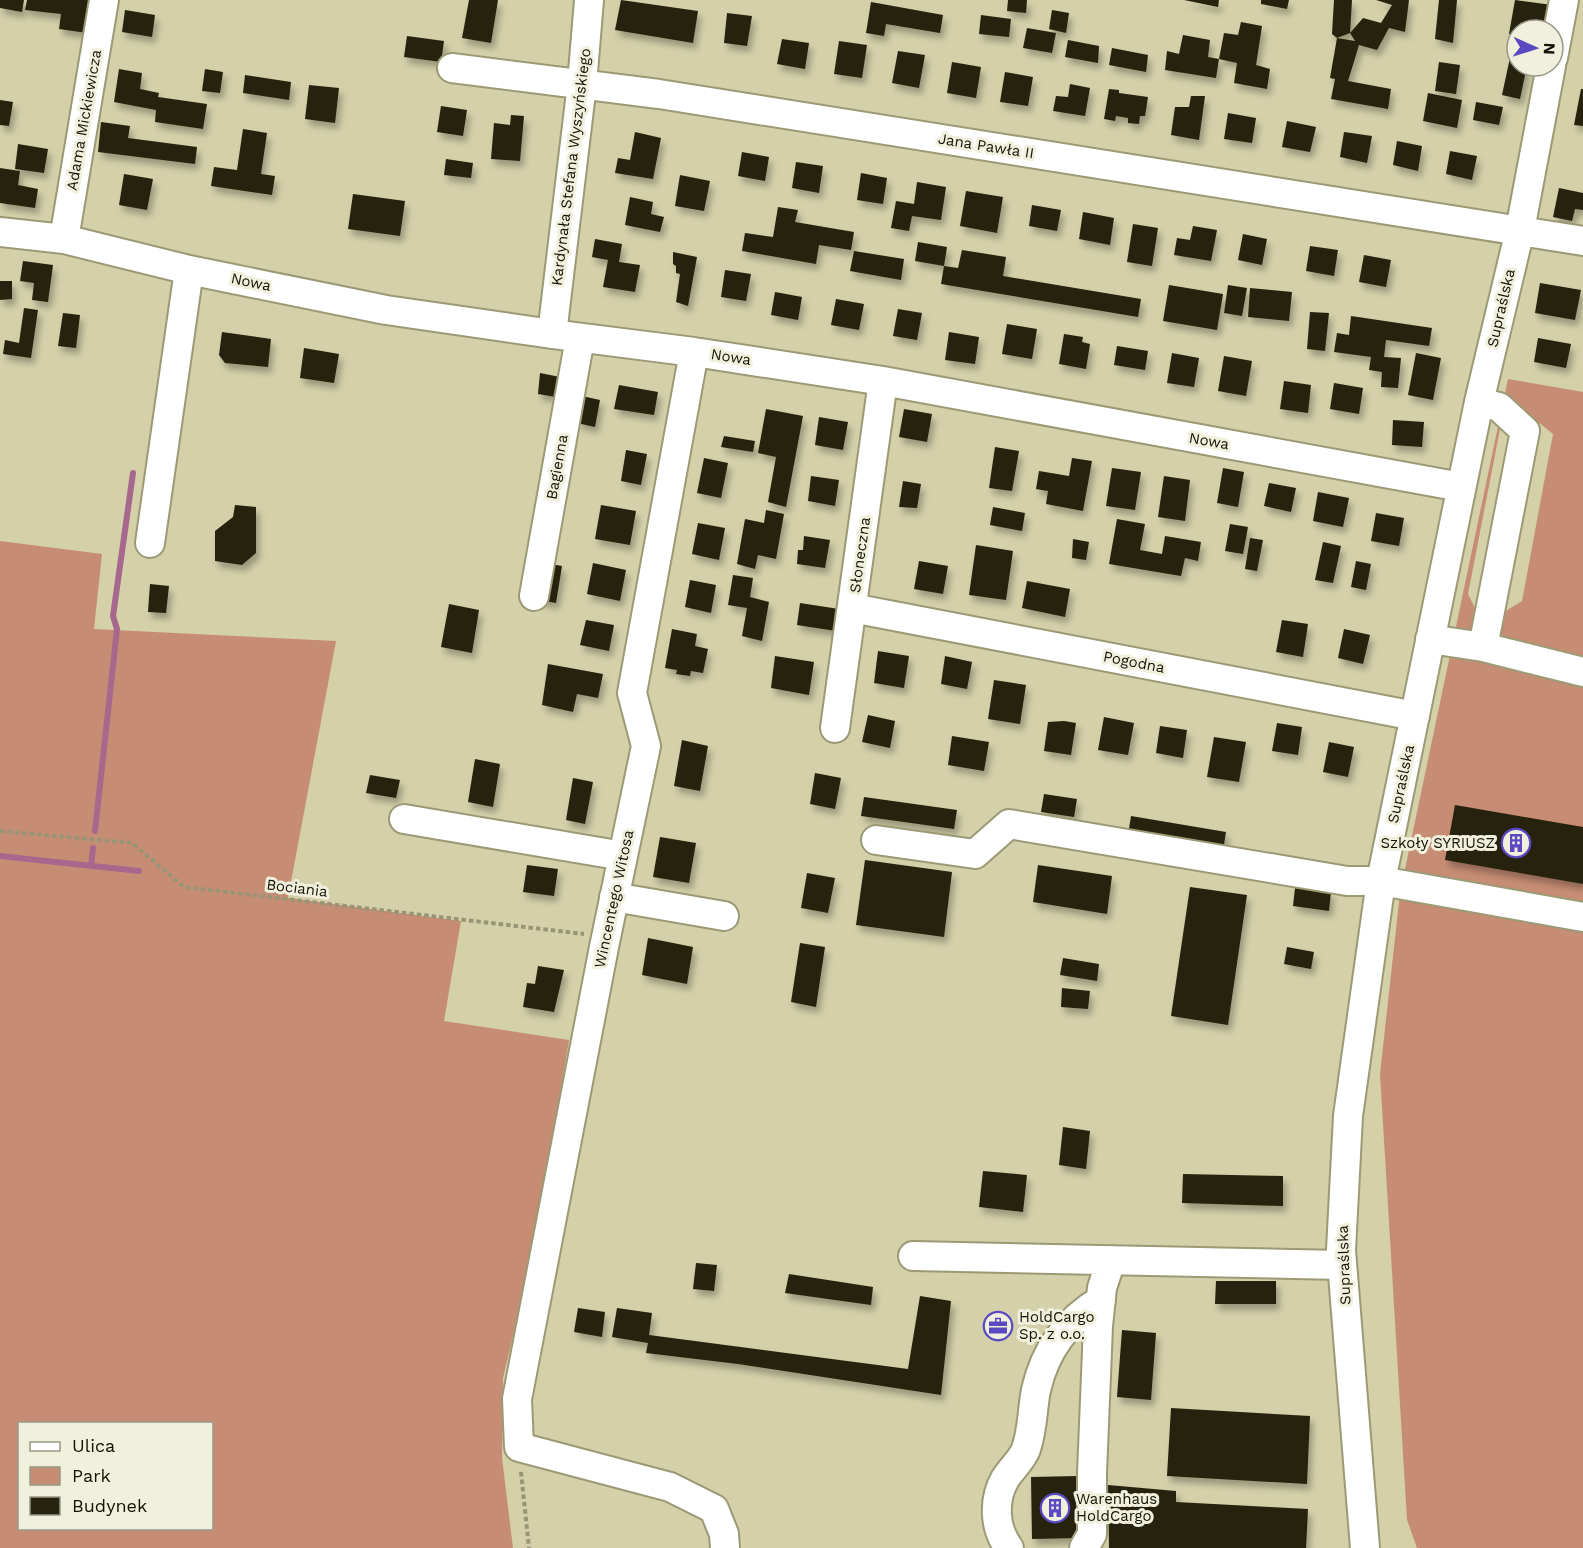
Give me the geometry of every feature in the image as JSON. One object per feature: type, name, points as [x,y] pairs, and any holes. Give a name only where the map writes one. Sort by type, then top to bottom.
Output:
[{"type":"street","name":"Adama Mickiewicza","points":[[64,239],[104,0]]},
{"type":"street","name":"Kardynała Stefana Wyszyńskiego","points":[[552,334],[582,84],[589,0]]},
{"type":"street","points":[[1561,18],[1564,0]]},
{"type":"street","name":"Jana Pawła II","points":[[452,68],[658,94],[1583,241]]},
{"type":"street","name":"Supraślska","points":[[1365,1548],[1341,1250],[1348,1116],[1381,881],[1479,402],[1520,230],[1549,78]]},
{"type":"street","name":"Nowa","points":[[0,232],[64,239],[189,270],[386,310],[694,352],[883,381],[1461,487]]},
{"type":"street","points":[[150,543],[189,270]]},
{"type":"street","name":"Bagienna","points":[[534,596],[580,338]]},
{"type":"street","name":"Wincentego Witosa","points":[[519,1447],[517,1399],[606,937],[646,746],[632,693],[694,352]]},
{"type":"street","name":"Słoneczna","points":[[835,728],[883,381]]},
{"type":"street","points":[[1479,402],[1498,407],[1525,431],[1483,647]]},
{"type":"street","name":"Pogodna","points":[[852,608],[1415,716]]},
{"type":"street","points":[[1430,639],[1483,647],[1583,672]]},
{"type":"street","points":[[404,819],[623,856]]},
{"type":"street","points":[[876,840],[975,854],[1009,824],[1347,881],[1381,881],[1583,917]]},
{"type":"street","points":[[614,897],[724,916]]},
{"type":"street","points":[[913,1256],[1342,1264]]},
{"type":"street","points":[[1084,1548],[1092,1534],[1098,1326],[1101,1300],[1111,1260]]},
{"type":"street","points":[[1009,1548],[999,1527],[996,1503],[1005,1479],[1025,1452],[1031,1431],[1036,1390],[1049,1350],[1082,1312],[1101,1300]]},
{"type":"street","points":[[519,1447],[670,1487],[714,1509],[724,1534],[725,1548]]},
{"type":"path","name":"Bociania","points":[[0,831],[132,843],[184,887],[606,937]]},
{"type":"path","points":[[519,1447],[529,1548]]},
{"type":"green space","points":[[1508,379],[1583,392],[1583,1548],[1417,1548],[1407,1520],[1380,1074],[1400,893]],"holes":[[[1508,398],[1553,434],[1522,601],[1504,612],[1475,608],[1468,594]]]},
{"type":"green space","points":[[0,541],[102,554],[94,629],[336,641],[288,898],[461,921],[444,1021],[569,1040],[535,1244],[503,1378],[502,1458],[513,1548],[0,1548]]},
{"type":"building","points":[[0,0],[24,0],[22,12],[0,8]]},
{"type":"building","points":[[27,0],[92,0],[87,33],[59,29],[61,14],[25,10]]},
{"type":"building","points":[[469,0],[498,0],[491,43],[462,38]]},
{"type":"building","points":[[621,0],[698,11],[693,43],[615,30]]},
{"type":"building","points":[[1008,0],[1027,0],[1026,13],[1007,11]]},
{"type":"building","points":[[1184,0],[1219,0],[1218,7]]},
{"type":"building","points":[[1261,0],[1289,0],[1287,9],[1261,4]]},
{"type":"building","points":[[1334,0],[1352,0],[1350,33],[1337,38],[1332,34]]},
{"type":"building","points":[[1376,0],[1409,0],[1405,32],[1389,28],[1377,50],[1359,45],[1348,81],[1391,89],[1388,109],[1331,99],[1335,79],[1330,78],[1337,38],[1355,41],[1350,33],[1363,18],[1381,23],[1392,5]]},
{"type":"building","points":[[1439,0],[1457,0],[1453,43],[1435,39]]},
{"type":"building","points":[[1515,0],[1552,5],[1549,18],[1512,18]]},
{"type":"building","points":[[871,2],[943,15],[940,33],[886,24],[884,36],[866,33]]},
{"type":"building","points":[[125,10],[155,15],[152,37],[122,32]]},
{"type":"building","points":[[1052,10],[1069,13],[1066,33],[1049,29]]},
{"type":"building","points":[[727,13],[752,16],[747,46],[724,43]]},
{"type":"building","points":[[981,15],[1011,19],[1009,37],[979,34]]},
{"type":"building","points":[[1241,22],[1262,26],[1256,65],[1270,69],[1267,89],[1234,83],[1237,63],[1219,59],[1224,33],[1238,35]]},
{"type":"building","points":[[1027,28],[1056,33],[1052,53],[1023,48]]},
{"type":"building","points":[[1183,35],[1210,40],[1208,57],[1219,59],[1216,78],[1165,70],[1167,51],[1179,54]]},
{"type":"building","points":[[407,36],[444,41],[441,62],[404,57]]},
{"type":"building","points":[[782,39],[809,43],[805,69],[777,64]]},
{"type":"building","points":[[1068,40],[1099,46],[1098,63],[1065,57]]},
{"type":"building","points":[[839,41],[867,45],[862,78],[834,74]]},
{"type":"building","points":[[1112,48],[1148,55],[1146,72],[1109,65]]},
{"type":"building","points":[[898,51],[925,55],[919,88],[892,83]]},
{"type":"building","points":[[952,62],[981,67],[976,98],[947,93]]},
{"type":"building","points":[[1439,62],[1460,65],[1456,94],[1435,91]]},
{"type":"building","points":[[119,69],[142,73],[140,89],[159,93],[158,97],[207,104],[203,129],[155,122],[156,110],[114,102]]},
{"type":"building","points":[[205,69],[223,72],[220,93],[202,91]]},
{"type":"building","points":[[1005,72],[1033,77],[1028,106],[1000,102]]},
{"type":"building","points":[[245,75],[291,82],[289,100],[243,93]]},
{"type":"building","points":[[1506,78],[1524,78],[1520,99],[1502,95]]},
{"type":"building","points":[[1070,84],[1090,88],[1085,116],[1053,111],[1056,96],[1068,97]]},
{"type":"building","points":[[309,85],[339,88],[335,123],[305,119]]},
{"type":"building","points":[[1109,89],[1119,90],[1119,93],[1148,97],[1145,116],[1140,116],[1139,124],[1128,123],[1128,118],[1116,116],[1115,121],[1104,119]]},
{"type":"building","points":[[1581,89],[1583,89],[1583,126],[1574,125]]},
{"type":"building","points":[[1428,93],[1462,100],[1457,128],[1423,121]]},
{"type":"building","points":[[1191,96],[1205,96],[1199,140],[1171,135],[1175,107],[1189,107]]},
{"type":"building","points":[[0,100],[13,102],[9,126],[0,125]]},
{"type":"building","points":[[1476,102],[1503,107],[1499,125],[1473,120]]},
{"type":"building","points":[[441,106],[467,110],[463,136],[437,132]]},
{"type":"building","points":[[1228,113],[1256,118],[1252,143],[1224,139]]},
{"type":"building","points":[[511,115],[524,116],[520,161],[491,159],[494,123],[510,125]]},
{"type":"building","points":[[1287,121],[1316,127],[1310,152],[1282,147]]},
{"type":"building","points":[[101,122],[130,126],[128,138],[197,147],[195,164],[98,152]]},
{"type":"building","points":[[243,129],[267,133],[261,174],[275,176],[272,195],[211,186],[214,167],[237,170]]},
{"type":"building","points":[[635,132],[661,138],[653,179],[615,173],[618,158],[630,160]]},
{"type":"building","points":[[1344,132],[1372,136],[1367,163],[1340,157]]},
{"type":"building","points":[[1397,141],[1422,146],[1418,171],[1393,165]]},
{"type":"building","points":[[18,144],[48,149],[44,173],[15,169]]},
{"type":"building","points":[[1450,151],[1477,156],[1472,180],[1446,174]]},
{"type":"building","points":[[742,152],[769,157],[765,181],[738,176]]},
{"type":"building","points":[[446,159],[473,163],[471,178],[444,175]]},
{"type":"building","points":[[796,162],[823,166],[819,193],[792,188]]},
{"type":"building","points":[[0,168],[20,171],[18,185],[38,189],[35,208],[0,203]]},
{"type":"building","points":[[861,173],[887,178],[883,204],[857,200]]},
{"type":"building","points":[[124,174],[153,179],[147,210],[119,205]]},
{"type":"building","points":[[680,175],[710,181],[704,211],[675,206]]},
{"type":"building","points":[[917,182],[946,187],[941,220],[912,216],[909,231],[891,228],[896,201],[914,204]]},
{"type":"building","points":[[1559,188],[1583,193],[1583,210],[1575,209],[1572,221],[1553,217]]},
{"type":"building","points":[[966,191],[1003,197],[997,233],[960,226]]},
{"type":"building","points":[[353,194],[405,201],[400,236],[348,229]]},
{"type":"building","points":[[630,197],[653,202],[651,214],[664,217],[660,232],[625,225]]},
{"type":"building","points":[[1032,205],[1061,210],[1057,231],[1029,226]]},
{"type":"building","points":[[778,207],[798,210],[795,222],[854,232],[851,250],[819,245],[816,264],[742,251],[745,233],[773,237]]},
{"type":"building","points":[[1083,212],[1114,218],[1110,245],[1079,239]]},
{"type":"building","points":[[1133,224],[1158,228],[1152,266],[1127,262]]},
{"type":"building","points":[[1193,226],[1217,230],[1211,261],[1174,255],[1177,238],[1190,240]]},
{"type":"building","points":[[1243,234],[1267,239],[1262,265],[1238,260]]},
{"type":"building","points":[[595,239],[622,244],[619,262],[640,265],[635,292],[603,287],[608,260],[592,257]]},
{"type":"building","points":[[918,242],[947,247],[944,266],[915,261]]},
{"type":"building","points":[[1310,246],[1338,250],[1334,276],[1306,271]]},
{"type":"building","points":[[962,250],[1006,257],[1003,276],[1141,299],[1138,317],[941,284],[944,266],[958,268]]},
{"type":"building","points":[[854,251],[904,259],[901,280],[850,271]]},
{"type":"building","points":[[673,252],[697,257],[688,306],[676,302],[680,274],[676,273],[676,266],[673,264]]},
{"type":"building","points":[[1364,255],[1391,260],[1386,287],[1359,282]]},
{"type":"building","points":[[23,261],[53,265],[48,302],[32,300],[34,283],[20,281]]},
{"type":"building","points":[[725,270],[751,274],[746,301],[721,297]]},
{"type":"building","points":[[0,281],[12,281],[12,299],[0,300]]},
{"type":"building","points":[[1540,283],[1581,290],[1575,320],[1535,313]]},
{"type":"building","points":[[1169,285],[1223,294],[1217,330],[1163,321]]},
{"type":"building","points":[[1228,285],[1247,288],[1242,316],[1224,313]]},
{"type":"building","points":[[1250,288],[1292,292],[1289,321],[1248,317]]},
{"type":"building","points":[[775,292],[802,297],[798,320],[771,315]]},
{"type":"building","points":[[836,299],[864,304],[859,330],[831,325]]},
{"type":"building","points":[[24,308],[38,310],[31,358],[3,354],[5,340],[19,343]]},
{"type":"building","points":[[898,309],[922,313],[917,340],[893,336]]},
{"type":"building","points":[[1310,312],[1329,313],[1325,351],[1307,349]]},
{"type":"building","points":[[63,313],[80,315],[76,348],[58,346]]},
{"type":"building","points":[[1351,316],[1432,328],[1429,346],[1386,340],[1384,357],[1401,358],[1398,388],[1381,387],[1382,372],[1369,370],[1371,357],[1334,352],[1337,333],[1349,335]]},
{"type":"building","points":[[1007,324],[1037,329],[1032,359],[1002,354]]},
{"type":"building","points":[[222,332],[271,339],[268,367],[225,363],[219,355]]},
{"type":"building","points":[[949,332],[979,337],[975,364],[945,360]]},
{"type":"building","points":[[1064,334],[1083,337],[1082,342],[1090,344],[1086,369],[1059,364]]},
{"type":"building","points":[[1538,338],[1571,344],[1566,368],[1534,362]]},
{"type":"building","points":[[1117,346],[1148,351],[1145,370],[1114,365]]},
{"type":"building","points":[[304,348],[339,354],[334,383],[300,378]]},
{"type":"building","points":[[1172,353],[1199,358],[1194,387],[1167,383]]},
{"type":"building","points":[[1416,353],[1441,358],[1433,400],[1408,395]]},
{"type":"building","points":[[1224,356],[1252,361],[1246,396],[1218,391]]},
{"type":"building","points":[[540,373],[560,377],[556,397],[538,394]]},
{"type":"building","points":[[1284,381],[1311,385],[1308,413],[1280,409]]},
{"type":"building","points":[[1334,383],[1363,388],[1359,414],[1330,409]]},
{"type":"building","points":[[619,385],[658,392],[654,415],[614,409]]},
{"type":"building","points":[[582,396],[600,400],[595,427],[577,423]]},
{"type":"building","points":[[766,409],[803,416],[786,507],[768,502],[776,457],[758,453]]},
{"type":"building","points":[[904,409],[932,414],[927,442],[899,437]]},
{"type":"building","points":[[819,417],[848,422],[843,450],[815,445]]},
{"type":"building","points":[[1393,420],[1424,422],[1422,447],[1392,445]]},
{"type":"building","points":[[724,436],[755,441],[753,452],[721,447]]},
{"type":"building","points":[[995,447],[1019,451],[1012,491],[989,488]]},
{"type":"building","points":[[626,450],[647,454],[641,485],[621,481]]},
{"type":"building","points":[[704,458],[728,463],[721,498],[697,493]]},
{"type":"building","points":[[1072,458],[1092,461],[1083,511],[1046,504],[1048,491],[1036,489],[1039,471],[1069,476]]},
{"type":"building","points":[[1112,468],[1141,472],[1135,510],[1106,506]]},
{"type":"building","points":[[1223,468],[1244,472],[1238,507],[1217,503]]},
{"type":"building","points":[[811,476],[839,480],[835,506],[808,501]]},
{"type":"building","points":[[1164,476],[1190,480],[1185,521],[1158,517]]},
{"type":"building","points":[[903,481],[921,484],[917,508],[899,507]]},
{"type":"building","points":[[1269,483],[1296,488],[1291,512],[1264,506]]},
{"type":"building","points":[[1318,492],[1349,498],[1343,527],[1313,521]]},
{"type":"building","points":[[235,505],[256,507],[256,553],[242,565],[215,561],[215,531],[233,517]]},
{"type":"building","points":[[601,505],[636,511],[630,545],[595,539]]},
{"type":"building","points":[[993,507],[1025,513],[1022,531],[990,525]]},
{"type":"building","points":[[766,510],[784,514],[776,559],[758,555],[755,569],[737,564],[745,519],[764,523]]},
{"type":"building","points":[[1376,513],[1404,518],[1399,546],[1371,541]]},
{"type":"building","points":[[1117,519],[1145,524],[1140,550],[1162,554],[1165,536],[1201,542],[1198,561],[1185,558],[1181,576],[1109,564]]},
{"type":"building","points":[[698,523],[725,528],[719,560],[692,554]]},
{"type":"building","points":[[1230,524],[1248,527],[1243,554],[1225,551]]},
{"type":"building","points":[[804,536],[830,540],[825,568],[797,564],[798,550],[803,550]]},
{"type":"building","points":[[1250,538],[1263,540],[1257,571],[1245,569]]},
{"type":"building","points":[[1073,539],[1089,542],[1086,560],[1072,558]]},
{"type":"building","points":[[1323,542],[1341,546],[1333,583],[1315,580]]},
{"type":"building","points":[[976,545],[1013,551],[1006,600],[969,595]]},
{"type":"building","points":[[919,561],[948,566],[943,594],[914,589]]},
{"type":"building","points":[[1356,561],[1371,564],[1366,590],[1351,587]]},
{"type":"building","points":[[546,563],[562,566],[556,603],[539,600]]},
{"type":"building","points":[[593,563],[626,570],[620,601],[587,594]]},
{"type":"building","points":[[733,575],[753,578],[750,597],[769,602],[762,641],[742,636],[747,608],[728,605]]},
{"type":"building","points":[[690,580],[716,585],[711,613],[685,607]]},
{"type":"building","points":[[1027,581],[1070,589],[1065,617],[1022,608]]},
{"type":"building","points":[[150,584],[169,586],[166,613],[148,612]]},
{"type":"building","points":[[800,603],[839,609],[836,631],[797,625]]},
{"type":"building","points":[[449,604],[479,610],[472,653],[441,647]]},
{"type":"building","points":[[586,620],[614,625],[609,651],[580,645]]},
{"type":"building","points":[[1282,620],[1308,624],[1303,657],[1276,652]]},
{"type":"building","points":[[672,629],[697,634],[695,646],[708,649],[703,673],[691,671],[690,676],[676,674],[677,670],[665,668]]},
{"type":"building","points":[[1344,629],[1370,635],[1363,664],[1338,658]]},
{"type":"building","points":[[878,651],[909,656],[904,688],[874,683]]},
{"type":"building","points":[[775,656],[814,662],[809,695],[771,688]]},
{"type":"building","points":[[945,656],[972,662],[967,689],[941,684]]},
{"type":"building","points":[[548,664],[603,674],[598,698],[577,694],[573,712],[542,705]]},
{"type":"building","points":[[994,680],[1026,685],[1020,724],[988,719]]},
{"type":"building","points":[[868,715],[895,721],[890,748],[862,742]]},
{"type":"building","points":[[1104,717],[1134,723],[1128,755],[1098,750]]},
{"type":"building","points":[[1048,722],[1076,723],[1071,755],[1044,751]]},
{"type":"building","points":[[1277,723],[1302,727],[1298,755],[1272,751]]},
{"type":"building","points":[[1160,726],[1187,730],[1183,758],[1156,753]]},
{"type":"building","points":[[952,736],[989,742],[984,771],[948,765]]},
{"type":"building","points":[[1214,737],[1246,742],[1239,782],[1207,777]]},
{"type":"building","points":[[682,740],[708,746],[700,791],[674,786]]},
{"type":"building","points":[[1329,742],[1354,747],[1348,777],[1323,772]]},
{"type":"building","points":[[475,759],[500,764],[493,807],[468,802]]},
{"type":"building","points":[[815,773],[841,778],[835,809],[810,804]]},
{"type":"building","points":[[370,775],[400,780],[396,798],[366,793]]},
{"type":"building","points":[[573,778],[593,782],[585,824],[566,820]]},
{"type":"building","points":[[1044,794],[1077,799],[1074,817],[1041,812]]},
{"type":"building","points":[[864,797],[957,810],[954,829],[861,816]]},
{"type":"building","name":"Szkoły SYRIUSZ","points":[[1455,805],[1583,827],[1583,884],[1445,860]]},
{"type":"building","points":[[1131,816],[1226,832],[1223,851],[1128,835]]},
{"type":"building","points":[[660,837],[696,843],[689,883],[653,877]]},
{"type":"building","points":[[865,860],[952,872],[944,937],[856,925]]},
{"type":"building","points":[[527,865],[558,869],[554,896],[523,892]]},
{"type":"building","points":[[1038,865],[1112,876],[1107,914],[1033,902]]},
{"type":"building","points":[[807,873],[835,878],[828,913],[801,908]]},
{"type":"building","points":[[1190,887],[1247,895],[1228,1025],[1171,1016]]},
{"type":"building","points":[[1295,888],[1331,892],[1329,911],[1293,906]]},
{"type":"building","points":[[648,938],[693,947],[687,984],[642,975]]},
{"type":"building","points":[[800,943],[825,947],[816,1007],[791,1002]]},
{"type":"building","points":[[1287,947],[1314,952],[1311,969],[1284,964]]},
{"type":"building","points":[[1063,958],[1099,964],[1097,981],[1060,975]]},
{"type":"building","points":[[538,966],[564,970],[554,1012],[523,1007],[527,983],[535,984]]},
{"type":"building","points":[[1062,988],[1090,991],[1088,1009],[1061,1007]]},
{"type":"building","points":[[1063,1127],[1090,1131],[1086,1169],[1059,1165]]},
{"type":"building","points":[[983,1171],[1027,1175],[1023,1212],[979,1207]]},
{"type":"building","points":[[1183,1174],[1283,1176],[1283,1206],[1182,1203]]},
{"type":"building","points":[[696,1263],[717,1265],[714,1291],[693,1289]]},
{"type":"building","points":[[789,1274],[873,1287],[871,1305],[785,1293]]},
{"type":"building","points":[[1216,1281],[1276,1281],[1276,1304],[1215,1304]]},
{"type":"building","points":[[920,1296],[951,1301],[941,1395],[738,1364],[646,1353],[648,1343],[612,1337],[617,1308],[652,1313],[649,1335],[908,1369]]},
{"type":"building","points":[[578,1308],[605,1312],[602,1337],[574,1332]]},
{"type":"building","points":[[1122,1330],[1156,1333],[1151,1400],[1117,1397]]},
{"type":"building","points":[[1171,1408],[1310,1416],[1307,1484],[1167,1476]]},
{"type":"building","name":"Warenhaus HoldCargo","points":[[1078,1476],[1079,1538],[1032,1539],[1031,1477]]},
{"type":"building","points":[[1108,1485],[1176,1491],[1176,1502],[1308,1509],[1306,1548],[1109,1548]]},
{"type":"waterway","points":[[95,831],[117,629],[113,616],[133,473]]},
{"type":"waterway","points":[[91,866],[93,848]]},
{"type":"waterway","points":[[0,856],[139,871]]},
{"type":"place","name":"Szkoły SYRIUSZ","points":[[1516,843]]},
{"type":"place","name":"HoldCargo Sp. z o.o.","points":[[998,1326]]},
{"type":"place","name":"Warenhaus HoldCargo","points":[[1055,1508]]}]
